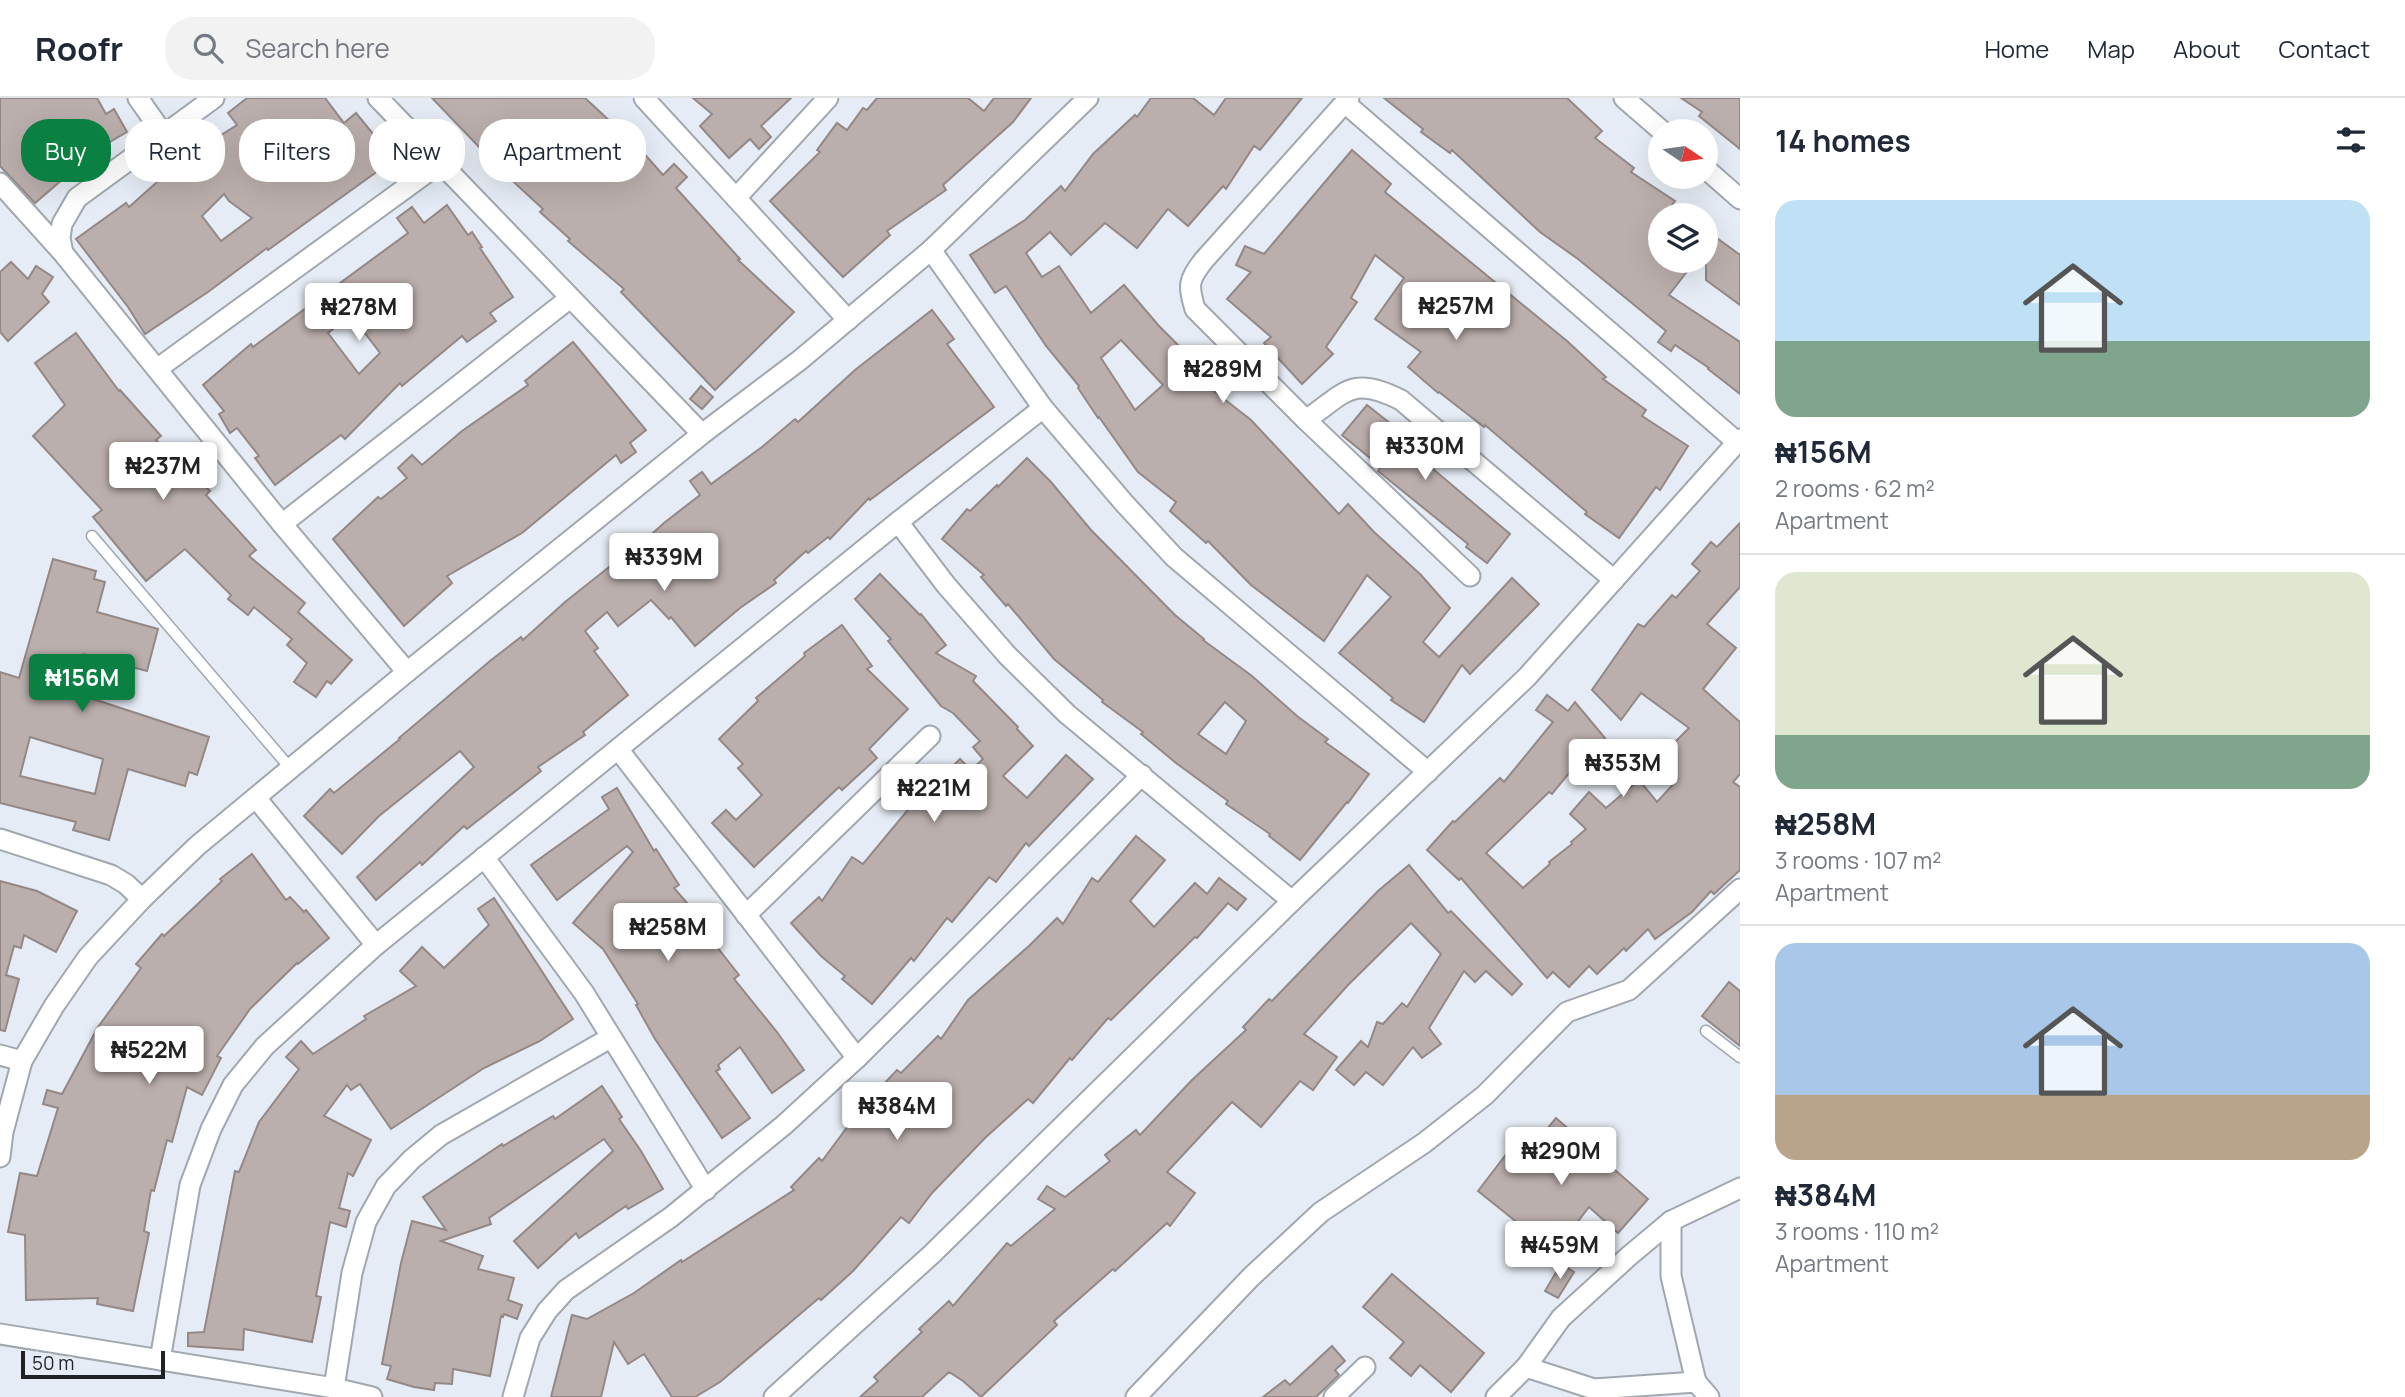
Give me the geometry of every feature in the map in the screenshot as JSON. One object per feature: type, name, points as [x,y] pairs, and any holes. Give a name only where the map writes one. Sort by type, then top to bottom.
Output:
[{"type":"street","points":[[138,98],[153,119]]},
{"type":"street","points":[[186,119],[214,98]]},
{"type":"street","points":[[378,98],[398,119]]},
{"type":"street","points":[[644,98],[848,320]]},
{"type":"street","points":[[736,198],[828,98]]},
{"type":"street","points":[[0,1157],[22,1061],[54,1006],[88,957],[142,899],[197,846],[407,672],[702,434],[800,360],[931,250],[1088,98]]},
{"type":"street","points":[[1624,98],[1648,119]]},
{"type":"street","points":[[774,1397],[932,1254],[1292,901],[1527,677],[1739,441],[1347,100],[1193,273],[1189,287],[1195,309],[1306,420],[1470,576]]},
{"type":"street","points":[[63,253],[60,238],[62,225],[77,198],[125,163]]},
{"type":"street","points":[[1718,180],[1740,199]]},
{"type":"street","points":[[157,369],[414,182]]},
{"type":"street","points":[[458,182],[702,434]]},
{"type":"street","points":[[0,183],[63,253],[282,524],[407,672]]},
{"type":"street","points":[[931,250],[1043,408],[1174,557],[1428,772]]},
{"type":"street","points":[[282,524],[570,298]]},
{"type":"street","points":[[1306,420],[1351,388],[1368,387],[1401,400],[1614,580]]},
{"type":"street","points":[[160,1360],[190,1185],[211,1129],[233,1085],[265,1046],[376,945],[1043,408]]},
{"type":"street","points":[[898,523],[946,585],[1007,655],[1067,714],[1292,901]]},
{"type":"street","points":[[746,915],[930,736]]},
{"type":"street","points":[[618,749],[857,1058]]},
{"type":"street","points":[[513,1397],[530,1338],[566,1290],[706,1191],[784,1125],[857,1058],[1142,775]]},
{"type":"street","points":[[256,798],[376,945]]},
{"type":"street","points":[[0,839],[111,875],[142,899]]},
{"type":"street","points":[[484,857],[584,993],[706,1191]]},
{"type":"street","points":[[1136,1397],[1251,1277],[1321,1212],[1424,1143],[1485,1095],[1567,1012],[1629,990],[1740,889]]},
{"type":"street","points":[[334,1388],[352,1273],[366,1222],[386,1185],[441,1135],[611,1038]]},
{"type":"street","points":[[0,1055],[22,1061]]},
{"type":"street","points":[[1496,1397],[1526,1367],[1561,1318],[1629,1256],[1671,1222],[1740,1188]]},
{"type":"street","points":[[1671,1222],[1671,1276],[1696,1381],[1709,1397]]},
{"type":"street","points":[[0,1334],[334,1388],[372,1397]]},
{"type":"street","points":[[1334,1397],[1364,1367]]},
{"type":"street","points":[[1526,1367],[1594,1389],[1696,1381]]},
{"type":"lane","points":[[92,536],[291,769]]},
{"type":"lane","points":[[1706,1031],[1740,1057]]},
{"type":"building","points":[[0,98],[97,98],[106,114],[114,109],[125,128],[125,133],[111,141],[111,119],[21,119],[21,182],[60,182],[35,203],[0,166]]},
{"type":"building","points":[[247,98],[325,98],[341,119],[239,119],[239,182],[355,182],[355,119],[349,119],[356,113],[369,129],[369,177],[145,334],[128,307],[76,239],[126,203],[129,207],[157,182],[225,182],[225,132],[237,125],[228,113]],"holes":[[[224,194],[252,218],[221,241],[202,216]]]},
{"type":"building","points":[[432,98],[585,98],[608,119],[479,119],[479,147],[465,132],[465,119],[452,119]]},
{"type":"building","points":[[693,98],[791,98],[761,126],[771,137],[759,149],[750,139],[729,158],[700,126],[712,114]]},
{"type":"building","points":[[877,98],[968,98],[984,111],[994,98],[1031,98],[1013,122],[943,185],[946,190],[887,231],[890,235],[843,277],[770,201],[820,152],[817,150],[837,123],[847,130],[863,108],[867,110]]},
{"type":"building","points":[[1151,98],[1193,98],[1214,115],[1226,98],[1302,98],[1260,150],[1254,146],[1226,189],[1223,186],[1188,226],[1168,209],[1137,248],[1105,223],[1071,255],[1050,232],[1026,253],[1042,277],[1059,266],[1091,313],[1124,285],[1159,326],[1216,383],[1210,388],[1251,420],[1339,514],[1348,504],[1421,575],[1450,608],[1423,642],[1439,657],[1512,578],[1539,604],[1470,674],[1462,665],[1424,722],[1391,700],[1393,698],[1339,653],[1391,597],[1367,575],[1324,641],[1251,585],[1208,541],[1206,543],[1170,511],[1176,502],[1138,472],[1098,418],[1079,386],[1046,346],[1006,286],[995,293],[970,255],[1025,220],[1061,186],[1065,191],[1093,154],[1135,115],[1137,117]],"holes":[[[1121,340],[1163,385],[1135,410],[1101,358]]]},
{"type":"building","points":[[1384,98],[1567,98],[1602,131],[1595,138],[1634,168],[1631,172],[1648,183],[1648,189],[1657,189],[1675,201],[1648,203],[1648,273],[1686,273],[1669,295],[1740,342],[1740,394],[1709,368],[1675,345],[1671,351],[1658,342],[1666,331],[1578,259],[1540,232],[1452,150],[1450,153],[1421,132],[1423,129]]},
{"type":"building","points":[[1681,98],[1740,98],[1740,149],[1718,131],[1718,119],[1703,119],[1699,116],[1702,112]]},
{"type":"building","points":[[1352,150],[1391,184],[1385,192],[1567,341],[1606,377],[1603,379],[1646,410],[1642,416],[1688,446],[1660,490],[1656,487],[1619,538],[1585,514],[1587,512],[1485,425],[1484,427],[1438,393],[1408,367],[1421,352],[1375,319],[1404,278],[1375,255],[1351,298],[1357,302],[1326,347],[1333,354],[1302,384],[1264,343],[1271,337],[1227,299],[1251,272],[1236,265],[1245,246],[1264,254]]},
{"type":"building","points":[[646,156],[663,175],[674,164],[687,177],[676,188],[740,259],[738,260],[794,312],[715,390],[621,292],[624,289],[568,241],[570,239],[540,212],[543,209],[514,182],[646,182]]},
{"type":"building","points":[[447,205],[468,235],[472,232],[513,297],[490,313],[496,321],[467,342],[462,336],[402,386],[400,383],[345,439],[341,435],[275,485],[255,458],[259,456],[237,428],[230,433],[219,414],[224,411],[203,385],[251,344],[253,347],[408,233],[397,218],[412,207],[424,223]],"holes":[[[351,315],[380,353],[359,374],[328,333]]]},
{"type":"building","points":[[1718,239],[1740,255],[1740,305],[1706,280],[1706,273],[1718,273]]},
{"type":"building","points":[[11,262],[28,279],[36,266],[53,277],[42,294],[49,302],[8,341],[0,332],[0,272]]},
{"type":"building","points":[[932,310],[954,339],[947,344],[994,407],[870,500],[869,498],[830,539],[828,537],[808,553],[806,551],[774,580],[776,583],[740,608],[695,646],[671,617],[669,619],[651,600],[618,626],[607,612],[585,631],[598,648],[594,651],[628,695],[583,732],[585,735],[538,767],[541,771],[467,829],[464,826],[422,865],[420,862],[376,900],[357,877],[474,767],[460,751],[379,816],[342,854],[304,816],[330,789],[334,793],[490,661],[521,637],[523,640],[565,602],[623,556],[625,558],[700,495],[690,481],[702,472],[711,484],[795,419],[798,422],[855,370]]},
{"type":"building","points":[[76,333],[119,391],[161,436],[156,440],[210,491],[206,495],[256,550],[249,556],[305,603],[298,612],[352,660],[331,684],[327,681],[316,697],[294,682],[307,663],[287,645],[292,639],[254,607],[248,615],[228,599],[231,595],[185,549],[146,581],[93,517],[102,510],[33,436],[65,405],[35,363]]},
{"type":"building","points":[[573,342],[646,430],[630,443],[636,452],[621,463],[616,455],[522,533],[447,576],[452,583],[404,626],[333,539],[378,497],[381,499],[407,478],[398,468],[412,455],[422,465],[462,431],[528,385],[525,381]]},
{"type":"building","points":[[701,386],[713,397],[702,409],[690,399]]},
{"type":"building","points":[[1367,405],[1439,462],[1433,469],[1510,534],[1487,563],[1466,547],[1468,544],[1378,471],[1381,467],[1342,435]]},
{"type":"building","points":[[1027,458],[1091,530],[1175,615],[1328,739],[1325,742],[1369,774],[1300,860],[1269,836],[1270,834],[1226,804],[1228,801],[1176,763],[1141,734],[1143,732],[1102,702],[1103,700],[1054,659],[1008,604],[1006,606],[981,577],[984,575],[942,539],[967,509],[970,511],[997,485],[998,487]],"holes":[[[1225,702],[1246,721],[1226,754],[1198,734]]]},
{"type":"building","points":[[1740,523],[1740,587],[1707,624],[1736,648],[1703,689],[1740,722],[1740,774],[1733,782],[1740,787],[1740,870],[1714,894],[1711,891],[1692,912],[1655,939],[1648,929],[1597,974],[1589,966],[1569,987],[1553,972],[1547,978],[1461,878],[1459,880],[1427,850],[1453,821],[1500,778],[1504,782],[1553,722],[1536,710],[1547,695],[1568,711],[1575,702],[1605,738],[1596,749],[1592,745],[1552,794],[1549,792],[1486,853],[1523,888],[1586,829],[1570,814],[1589,792],[1606,808],[1639,780],[1657,802],[1678,779],[1658,759],[1689,728],[1641,693],[1621,720],[1592,690],[1638,624],[1644,627],[1672,595],[1676,598],[1700,571],[1692,564],[1711,542],[1717,547]]},
{"type":"building","points":[[53,559],[96,571],[94,579],[105,582],[97,612],[158,629],[147,671],[83,654],[72,692],[209,737],[197,775],[189,772],[185,786],[128,769],[109,840],[73,830],[76,822],[0,803],[0,672],[19,678]],"holes":[[[30,737],[103,759],[95,794],[20,776]]]},
{"type":"building","points":[[880,574],[921,614],[946,645],[936,653],[976,676],[973,681],[1033,746],[1003,776],[1027,798],[1066,755],[1093,779],[1029,846],[1026,843],[996,882],[989,877],[952,922],[947,918],[914,961],[911,958],[872,1004],[842,979],[845,976],[821,956],[791,923],[819,897],[822,901],[852,857],[863,864],[907,811],[960,759],[971,770],[983,759],[973,747],[980,741],[953,713],[941,706],[888,641],[891,639],[855,599]]},
{"type":"building","points":[[842,625],[872,666],[867,669],[908,709],[869,749],[877,758],[842,790],[839,787],[754,867],[712,823],[726,810],[736,820],[762,795],[738,768],[743,764],[719,739],[758,701],[756,698],[805,656],[804,653]]},
{"type":"building","points":[[617,788],[654,851],[656,849],[679,885],[674,888],[707,926],[703,929],[739,975],[734,979],[804,1070],[772,1093],[740,1047],[718,1065],[720,1069],[716,1071],[750,1118],[722,1138],[655,1039],[636,1005],[638,1004],[603,949],[573,923],[633,852],[627,846],[557,900],[531,865],[609,809],[602,797]]},
{"type":"building","points":[[1136,836],[1165,860],[1130,901],[1154,927],[1195,883],[1207,894],[1219,878],[1246,899],[1237,910],[1228,903],[1197,938],[1195,937],[1111,1020],[1108,1018],[1033,1103],[1028,1099],[985,1138],[932,1193],[909,1223],[901,1217],[853,1271],[720,1382],[695,1397],[672,1397],[644,1354],[628,1364],[614,1342],[601,1397],[551,1397],[572,1315],[587,1319],[634,1293],[681,1260],[682,1262],[794,1190],[791,1187],[819,1158],[822,1161],[863,1106],[897,1070],[901,1073],[938,1036],[941,1039],[968,1000],[1057,918],[1063,924],[1092,878],[1098,882]]},
{"type":"building","points":[[252,854],[286,900],[290,897],[304,912],[306,910],[329,938],[297,963],[250,1009],[217,1056],[221,1058],[202,1095],[187,1087],[172,1142],[167,1140],[154,1191],[151,1190],[144,1231],[149,1233],[133,1311],[97,1304],[98,1298],[26,1300],[25,1235],[8,1232],[20,1173],[37,1176],[58,1108],[43,1104],[47,1090],[62,1094],[98,1027],[141,968],[136,964],[162,934],[164,936],[222,881],[220,879]]},
{"type":"building","points":[[1409,865],[1448,913],[1451,911],[1522,984],[1512,995],[1486,971],[1475,982],[1464,971],[1429,1028],[1441,1044],[1422,1058],[1413,1047],[1383,1085],[1366,1072],[1354,1085],[1336,1070],[1361,1041],[1368,1047],[1377,1022],[1383,1024],[1402,1003],[1407,1007],[1441,954],[1411,923],[1348,985],[1304,1034],[1337,1057],[1313,1090],[1300,1081],[1261,1127],[1232,1102],[1167,1172],[1195,1193],[1170,1226],[1167,1223],[1115,1271],[1113,1269],[1054,1321],[1057,1325],[981,1397],[949,1372],[922,1397],[860,1397],[878,1381],[874,1377],[922,1332],[919,1329],[949,1301],[953,1306],[1007,1243],[1011,1246],[1055,1209],[1038,1199],[1047,1186],[1065,1197],[1110,1161],[1105,1155],[1136,1130],[1140,1135],[1192,1080],[1246,1030],[1243,1027],[1269,999],[1272,1001],[1378,891]]},
{"type":"building","points":[[0,881],[37,891],[77,911],[56,952],[24,935],[21,948],[14,946],[6,975],[19,979],[5,1031],[0,1030]]},
{"type":"building","points":[[494,898],[573,1019],[540,1041],[484,1068],[391,1129],[360,1084],[351,1090],[347,1085],[324,1116],[371,1140],[353,1176],[348,1173],[339,1208],[350,1211],[346,1227],[330,1222],[316,1296],[321,1297],[312,1342],[244,1329],[243,1350],[188,1346],[188,1333],[204,1332],[235,1171],[239,1172],[259,1122],[299,1069],[286,1057],[301,1041],[313,1054],[366,1019],[364,1016],[416,986],[400,971],[422,947],[444,968],[489,925],[478,909]]},
{"type":"building","points":[[1729,982],[1740,991],[1740,1046],[1702,1016]]},
{"type":"building","points":[[602,1086],[622,1117],[619,1119],[663,1189],[628,1209],[626,1206],[579,1238],[576,1233],[538,1268],[514,1241],[613,1151],[604,1139],[489,1218],[491,1224],[441,1241],[483,1256],[478,1269],[514,1278],[508,1300],[522,1305],[517,1319],[504,1314],[501,1316],[490,1376],[453,1369],[452,1384],[435,1383],[434,1390],[387,1379],[391,1366],[382,1364],[401,1263],[412,1221],[446,1230],[423,1197],[502,1144],[503,1146],[553,1116],[555,1119]]},
{"type":"building","points":[[1556,1118],[1648,1199],[1618,1233],[1589,1207],[1560,1245],[1545,1233],[1539,1240],[1478,1191],[1508,1152],[1520,1162]]},
{"type":"building","points":[[1561,1264],[1574,1272],[1558,1298],[1545,1291]]},
{"type":"building","points":[[1392,1274],[1484,1353],[1451,1392],[1420,1365],[1411,1376],[1390,1358],[1404,1342],[1363,1307]]},
{"type":"building","points":[[1332,1346],[1345,1361],[1335,1370],[1339,1375],[1316,1397],[1263,1397],[1285,1380],[1290,1385]]}]
